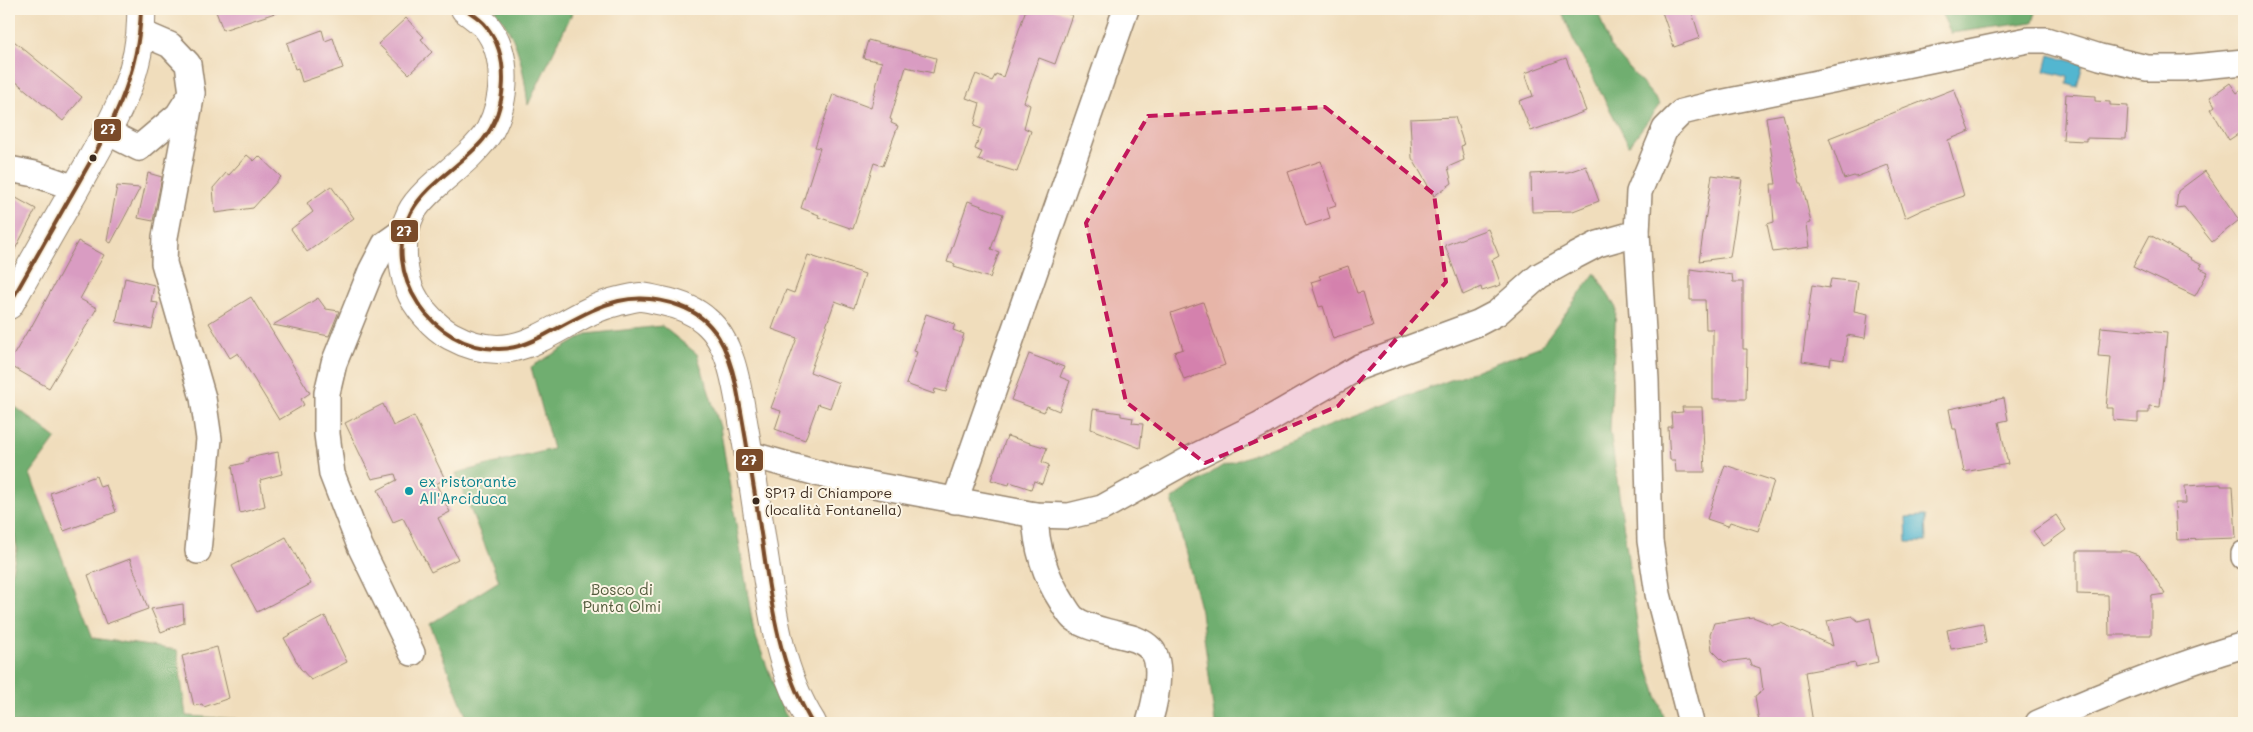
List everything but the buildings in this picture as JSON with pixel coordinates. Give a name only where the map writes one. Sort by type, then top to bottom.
[{"type":"street","points":[[465,9],[487,27],[498,50],[503,78],[500,102],[490,131],[470,154],[431,190],[411,212],[406,229],[402,260],[410,290],[424,313],[443,332],[466,344],[495,350],[525,346],[606,304],[640,297],[678,304],[706,321],[723,342],[737,386],[773,617],[784,664],[804,710],[812,723]]},
{"type":"street","points":[[955,501],[1126,9]]},
{"type":"street","points":[[141,21],[170,45],[188,64],[192,93],[165,237],[164,263],[203,398],[210,440],[198,551]]},
{"type":"street","points":[[9,305],[107,132],[130,83],[138,56],[141,21]]},
{"type":"street","points":[[1691,723],[1658,594],[1650,541],[1646,380],[1637,233],[1639,192],[1665,128],[1682,112],[1710,104],[2028,40],[2046,40],[2100,57],[2147,68],[2183,68],[2244,62]]},
{"type":"street","points":[[107,132],[139,148],[178,115],[192,93]]},
{"type":"street","points":[[9,152],[35,174]]},
{"type":"street","points":[[9,169],[35,174],[75,188]]},
{"type":"street","points":[[406,229],[385,244],[371,271],[334,363],[328,393],[327,434],[332,474],[360,546],[412,654]]},
{"type":"street","points":[[748,454],[831,477],[1036,515],[1069,516],[1102,508],[1192,458],[1259,425],[1358,367],[1484,320],[1497,313],[1546,272],[1598,244],[1637,233]]},
{"type":"street","points":[[1036,515],[1036,533],[1041,556],[1053,588],[1072,617],[1092,627],[1137,639],[1152,650],[1158,672],[1156,697],[1149,723]]},
{"type":"street","points":[[2038,723],[2192,660],[2244,645]]},
{"type":"highlighted area","points":[[1325,107],[1434,194],[1446,282],[1338,406],[1205,463],[1126,402],[1086,223],[1148,116]]},
{"type":"green space","points":[[493,9],[574,9],[528,105],[522,66],[514,41],[502,19]]},
{"type":"green space","points":[[1561,9],[1597,9],[1610,46],[1660,104],[1629,146],[1573,39]]},
{"type":"green space","points":[[1939,9],[2037,9],[2033,22],[1951,33]]},
{"type":"green space","points":[[1595,273],[1616,308],[1610,430],[1640,644],[1666,723],[1215,723],[1201,612],[1172,499],[1222,466],[1541,346]]},
{"type":"green space","name":"Bosco di Punta Olmi","points":[[662,326],[697,354],[720,427],[754,632],[784,712],[791,723],[469,723],[430,624],[499,581],[456,473],[553,449],[531,367],[587,334]]},
{"type":"green space","points":[[9,402],[56,438],[30,474],[93,638],[177,650],[186,716],[237,719],[240,723],[9,723],[9,583],[17,549],[9,504]]},
{"type":"water","points":[[2049,55],[2083,64],[2077,87],[2067,84],[2068,77],[2045,71]]},
{"type":"water","points":[[1925,516],[1926,542],[1907,542],[1906,517]]},
{"type":"transit line","name":"27","points":[[9,305],[118,109],[134,61],[139,36],[141,9]]},
{"type":"transit line","name":"27","points":[[465,9],[484,23],[494,39],[502,68],[501,99],[491,128],[483,140],[435,183],[411,212],[403,235],[402,259],[407,282],[418,304],[434,322],[453,337],[475,346],[499,349],[520,346],[540,338],[584,314],[613,302],[628,299],[661,301],[680,306],[703,319],[711,327],[724,348],[736,385],[778,634],[792,679],[812,723]]},
{"type":"place","name":"ex ristorante All'Arciduca","points":[[409,491]]},
{"type":"place","name":"SP17 di Chiampore (località Fontanella)","points":[[756,501]]}]
